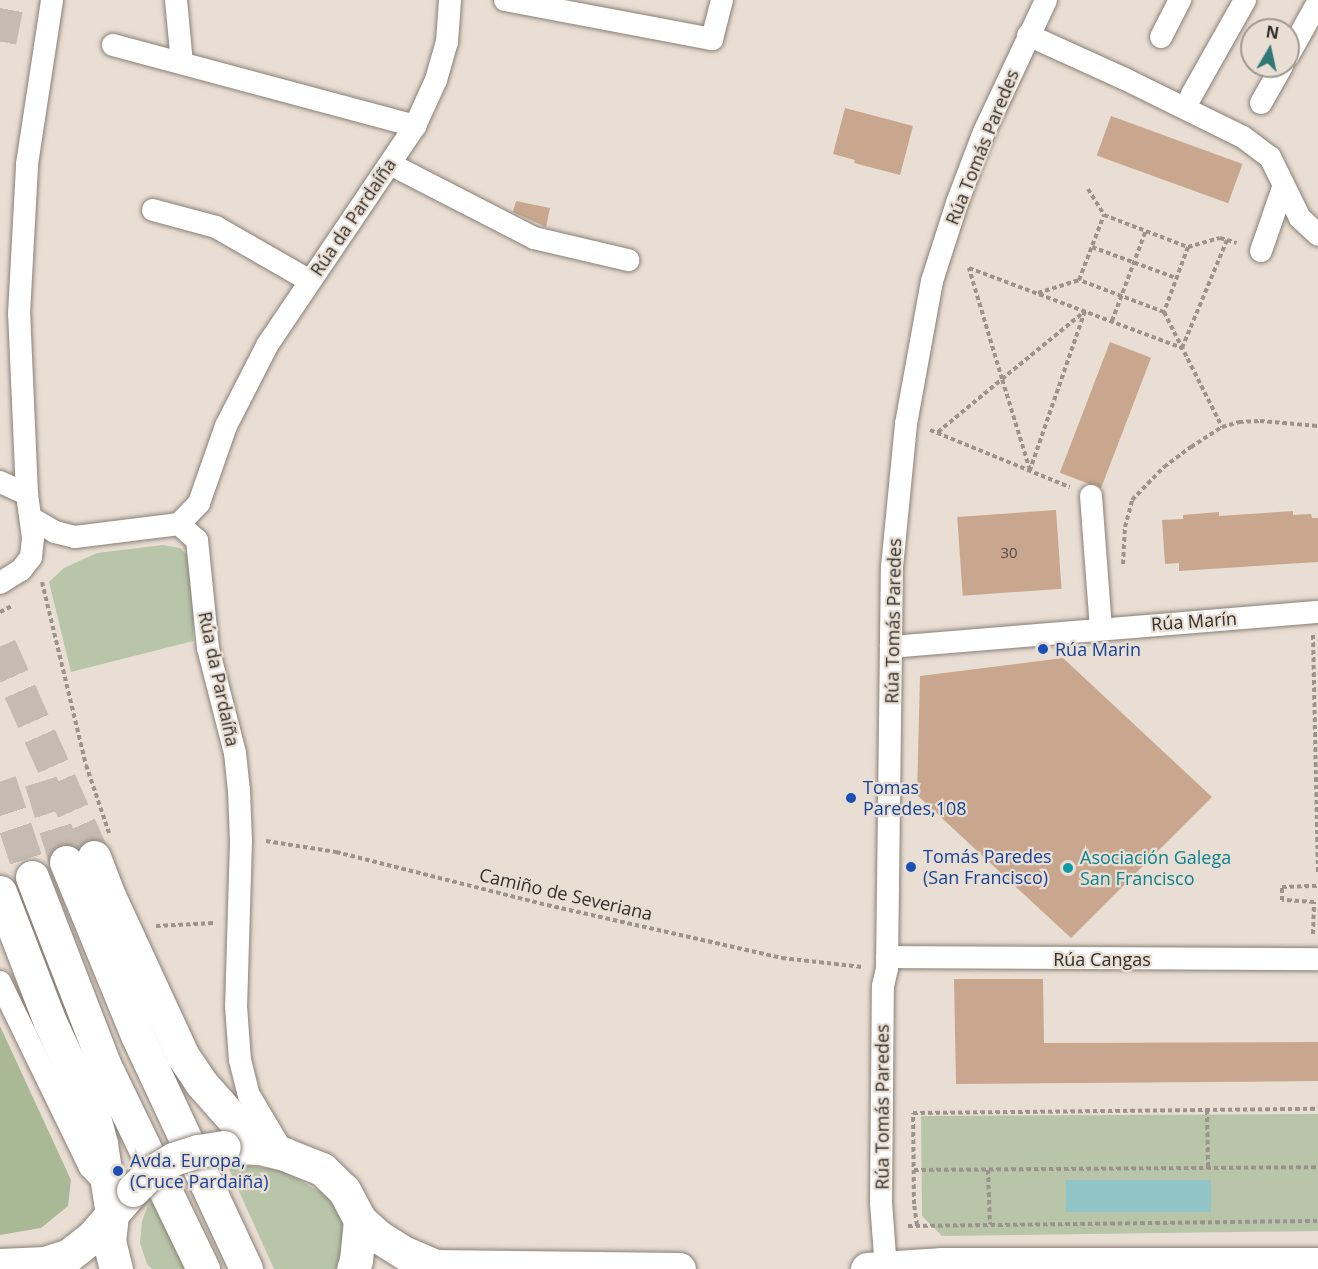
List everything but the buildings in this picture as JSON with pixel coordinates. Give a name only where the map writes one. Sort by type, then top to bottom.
[{"type":"main road","points":[[91,854],[183,1056],[201,1083],[271,1151]]},
{"type":"main road","points":[[91,854],[137,1035],[246,1269]]},
{"type":"main road","points":[[32,877],[104,1064],[203,1269]]},
{"type":"main road","points":[[0,892],[50,1022],[94,1117],[118,1196],[110,1241],[116,1269]]},
{"type":"main road","points":[[0,1265],[45,1263],[69,1255],[93,1236],[118,1196],[150,1173],[172,1159],[198,1151],[224,1147],[271,1151],[322,1169],[344,1190],[360,1221],[387,1242],[435,1266],[680,1269]]},
{"type":"main road","points":[[353,1269],[360,1221]]},
{"type":"main road","points":[[880,1268],[942,1264],[1318,1264]]},
{"type":"street","points":[[0,583],[21,570],[31,557],[33,538],[27,494],[19,314],[27,164],[52,0]]},
{"type":"street","points":[[176,0],[182,63]]},
{"type":"street","name":"Rúa da Pardaíña","points":[[271,1151],[249,1095],[240,1060],[237,1006],[241,841],[235,753],[208,648],[197,540],[191,532],[179,524],[199,503],[226,426],[268,344],[415,126],[436,80],[444,52],[450,0]]},
{"type":"street","points":[[505,0],[712,39],[722,0]]},
{"type":"street","name":"Rúa Tomás Paredes","points":[[880,1268],[882,986],[887,963],[893,556],[906,424],[921,335],[939,257],[984,132],[1046,0]]},
{"type":"street","points":[[1161,37],[1180,0]]},
{"type":"street","points":[[1191,96],[1245,0]]},
{"type":"street","points":[[1300,35],[1318,3],[1311,0]]},
{"type":"street","points":[[1028,35],[1125,79],[1243,138],[1270,157],[1283,188],[1300,218],[1318,234]]},
{"type":"street","points":[[113,45],[415,126]]},
{"type":"street","points":[[1261,104],[1275,78]]},
{"type":"street","points":[[390,164],[534,238],[628,260]]},
{"type":"street","points":[[1261,250],[1283,188]]},
{"type":"street","points":[[153,210],[216,227],[310,280]]},
{"type":"street","points":[[0,482],[27,494]]},
{"type":"street","points":[[1091,496],[1101,628]]},
{"type":"street","points":[[31,518],[55,532],[75,537],[179,524]]},
{"type":"street","name":"Rúa Marín","points":[[891,647],[1318,612]]},
{"type":"street","name":"Rúa Cangas","points":[[887,963],[1315,949]]},
{"type":"street","points":[[0,981],[90,1167],[118,1196]]},
{"type":"path","points":[[1088,189],[1104,215],[1188,247],[1220,238],[1261,250]]},
{"type":"path","points":[[1079,280],[1104,215]]},
{"type":"path","points":[[1112,321],[1146,230]]},
{"type":"path","points":[[1182,348],[1227,240]]},
{"type":"path","points":[[1092,246],[1176,278]]},
{"type":"path","points":[[1164,312],[1188,247]]},
{"type":"path","points":[[939,257],[1182,348]]},
{"type":"path","points":[[969,268],[1030,470]]},
{"type":"path","points":[[1037,293],[1079,280],[1164,312],[1222,427]]},
{"type":"path","points":[[938,432],[1085,311]]},
{"type":"path","points":[[1030,470],[1085,311]]},
{"type":"path","points":[[1123,572],[1125,527],[1132,500],[1164,467],[1222,427],[1239,422],[1260,421],[1318,426]]},
{"type":"path","points":[[906,424],[938,432],[1091,496]]},
{"type":"path","points":[[41,579],[86,765],[91,854]]},
{"type":"path","points":[[1313,634],[1318,873]]},
{"type":"path","name":"Camiño de Severiana","points":[[241,841],[274,841],[336,852],[547,904],[782,958],[849,966],[887,963]]},
{"type":"path","points":[[1315,949],[1314,902],[1282,900],[1282,888],[1318,886]]},
{"type":"path","points":[[153,926],[222,922]]},
{"type":"path","points":[[1318,1109],[913,1113],[917,1225],[1318,1221]]},
{"type":"path","points":[[1207,1110],[1208,1168]]},
{"type":"path","points":[[914,1170],[1318,1167]]},
{"type":"path","points":[[988,1170],[990,1224]]},
{"type":"green space","points":[[163,545],[180,548],[193,560],[193,641],[71,672],[49,582],[64,568],[97,553]]},
{"type":"green space","points":[[0,1026],[71,1180],[68,1206],[41,1228],[0,1235]]},
{"type":"green space","points":[[1318,1114],[1318,1231],[942,1236],[922,1216],[921,1116]]},
{"type":"green space","points":[[250,1166],[283,1171],[329,1197],[341,1216],[347,1234],[344,1253],[337,1269],[274,1269],[229,1169]]},
{"type":"green space","points":[[157,1198],[189,1269],[152,1269],[147,1264],[140,1243],[142,1221],[148,1205]]},
{"type":"water","points":[[1066,1180],[1211,1180],[1211,1212],[1066,1212]]},
{"type":"tunnel","points":[[0,41],[8,0]]},
{"type":"tunnel","points":[[0,646],[94,857]]},
{"type":"tunnel","points":[[0,781],[32,877]]},
{"type":"tunnel","points":[[41,781],[66,862]]},
{"type":"place","name":"Rúa Marin","points":[[1043,649]]},
{"type":"place","name":"Tomas Paredes,108","points":[[851,798]]},
{"type":"place","name":"Tomás Paredes (San Francisco)","points":[[911,867]]},
{"type":"place","name":"Asociación Galega San Francisco","points":[[1068,868]]},
{"type":"place","name":"Avda. Europa, (Cruce Pardaiña)","points":[[118,1171]]}]
